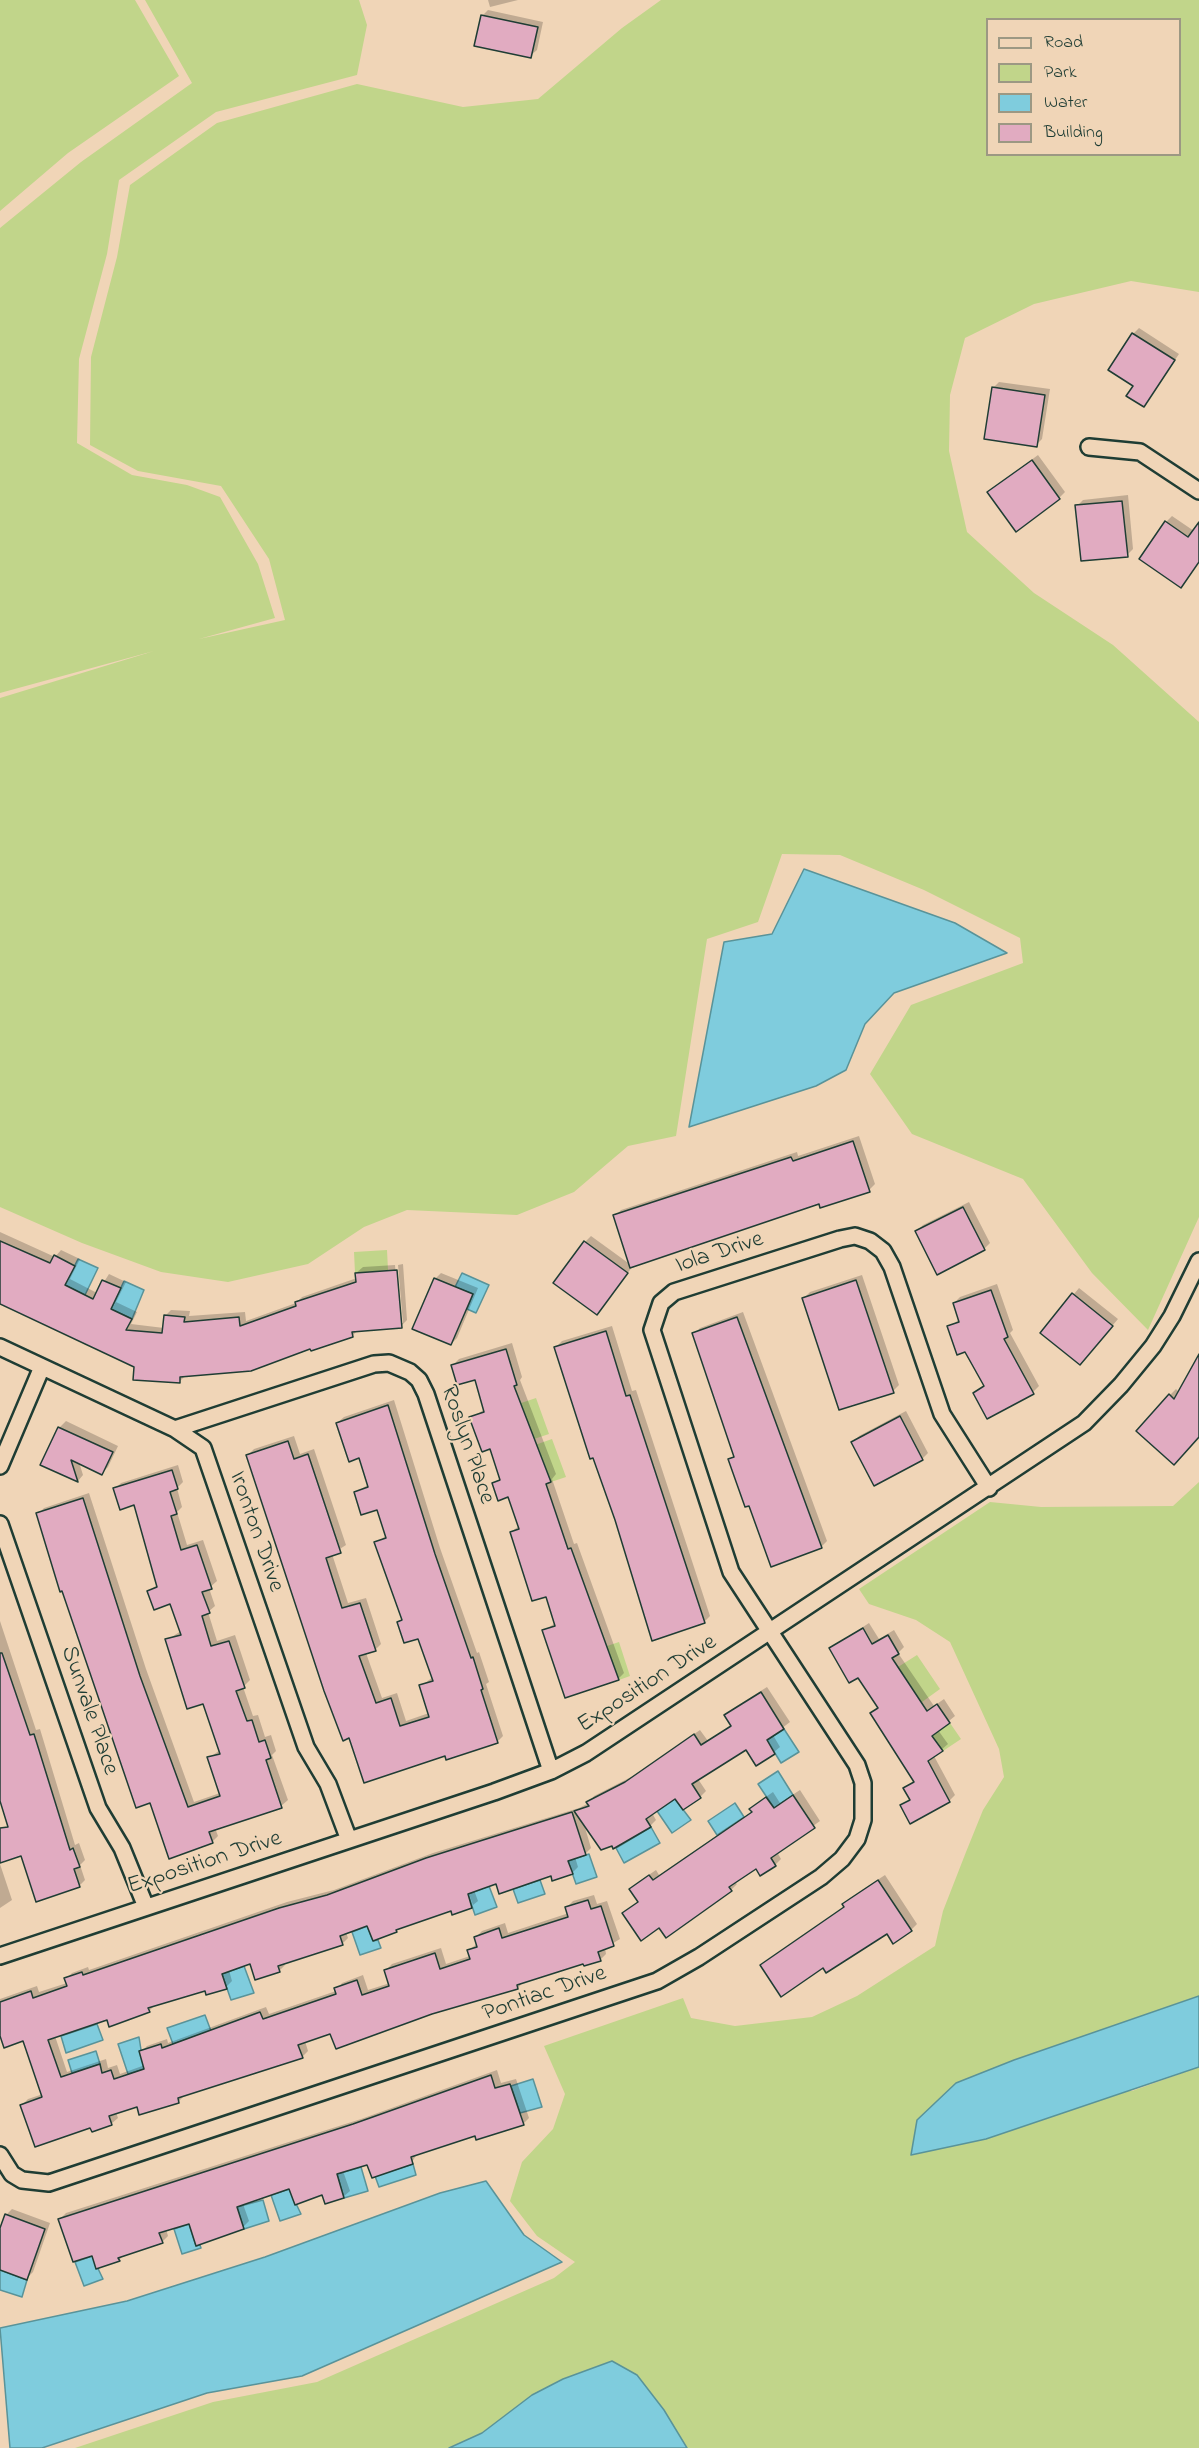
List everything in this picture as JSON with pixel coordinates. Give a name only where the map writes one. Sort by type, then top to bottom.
[{"type":"street","points":[[1089,447],[1140,452],[1199,491]]},
{"type":"street","name":"Iola Drive","points":[[770,1632],[731,1572],[655,1346],[652,1330],[655,1315],[661,1303],[674,1293],[840,1239],[855,1236],[870,1241],[883,1251],[892,1267],[942,1414],[989,1488]]},
{"type":"street","name":"Exposition Drive","points":[[0,1956],[551,1771],[612,1737],[1084,1423],[1121,1385],[1153,1346],[1172,1316],[1199,1261]]},
{"type":"street","name":"Ironton Drive","points":[[0,1347],[175,1429],[203,1448],[306,1747],[328,1784],[349,1840]]},
{"type":"street","name":"Roslyn Place","points":[[175,1429],[374,1364],[389,1364],[410,1372],[419,1380],[426,1394],[551,1771]]},
{"type":"street","points":[[0,1466],[42,1367]]},
{"type":"street","name":"Sunvale Place","points":[[0,1524],[98,1808],[122,1848],[146,1907]]},
{"type":"street","name":"Pontiac Drive","points":[[0,2155],[12,2174],[22,2180],[49,2183],[657,1981],[694,1960],[821,1877],[842,1859],[857,1839],[863,1820],[863,1783],[857,1765],[770,1632]]},
{"type":"green space","points":[[0,0],[135,0],[179,76],[68,153],[0,211]]},
{"type":"green space","points":[[145,0],[359,0],[367,25],[357,75],[216,112],[119,180],[107,254],[79,359],[77,443],[132,475],[187,485],[220,497],[258,564],[275,618],[199,639],[285,620],[269,559],[221,486],[138,471],[90,445],[91,357],[117,257],[130,185],[217,123],[357,84],[463,107],[538,99],[622,28],[661,0],[1199,0],[1199,292],[1131,281],[1034,304],[965,338],[950,395],[949,451],[967,532],[1034,593],[1113,645],[1199,722],[1199,1217],[1148,1330],[1092,1273],[1023,1179],[912,1134],[870,1074],[911,1005],[1023,963],[1020,938],[924,890],[840,855],[782,854],[758,922],[707,939],[676,1136],[628,1146],[574,1192],[517,1215],[407,1210],[364,1227],[308,1264],[228,1282],[161,1272],[82,1243],[0,1207],[0,698],[154,651],[0,693],[0,228],[81,162],[192,83]]},
{"type":"green space","points":[[387,1250],[388,1270],[355,1273],[354,1252]]},
{"type":"green space","points":[[536,1398],[549,1434],[534,1439],[521,1403]]},
{"type":"green space","points":[[552,1439],[566,1477],[551,1482],[539,1449],[534,1450],[532,1446]]},
{"type":"green space","points":[[1199,1482],[1199,1996],[1014,2060],[956,2083],[1132,2091],[1199,2067],[1199,2448],[687,2448],[664,2410],[637,2375],[563,2379],[532,2395],[482,2433],[449,2448],[75,2448],[213,2402],[317,2382],[554,2278],[575,2262],[537,2236],[510,2201],[522,2162],[553,2129],[565,2094],[544,2046],[683,1998],[691,2018],[735,2026],[812,2017],[857,1996],[935,1946],[943,1911],[983,1810],[1004,1777],[999,1749],[950,1642],[916,1620],[869,1604],[859,1589],[990,1502],[1041,1507],[1173,1506]]},
{"type":"green space","points":[[619,1642],[630,1676],[619,1680],[607,1646]]},
{"type":"green space","points":[[917,1655],[940,1689],[922,1702],[898,1667]]},
{"type":"green space","points":[[950,1723],[961,1739],[943,1751],[932,1736]]},
{"type":"water","points":[[804,869],[955,923],[1007,953],[894,993],[865,1024],[846,1070],[816,1086],[689,1127],[724,942],[772,934]]},
{"type":"water","points":[[78,1259],[98,1268],[85,1295],[65,1285]]},
{"type":"water","points":[[462,1273],[489,1285],[476,1313],[467,1309],[473,1294],[455,1287]]},
{"type":"water","points":[[124,1281],[144,1290],[132,1319],[111,1309]]},
{"type":"water","points":[[784,1729],[799,1752],[781,1763],[767,1740]]},
{"type":"water","points":[[778,1771],[793,1795],[774,1808],[758,1784]]},
{"type":"water","points":[[675,1799],[691,1820],[672,1833],[657,1811]]},
{"type":"water","points":[[735,1803],[744,1817],[717,1835],[708,1821]]},
{"type":"water","points":[[651,1827],[660,1843],[624,1863],[616,1848]]},
{"type":"water","points":[[589,1854],[597,1877],[576,1884],[568,1861]]},
{"type":"water","points":[[540,1880],[545,1894],[518,1903],[513,1889]]},
{"type":"water","points":[[489,1886],[497,1907],[475,1915],[468,1894]]},
{"type":"water","points":[[367,1926],[373,1941],[378,1940],[381,1948],[360,1955],[352,1932]]},
{"type":"water","points":[[244,1966],[254,1993],[231,2000],[222,1974]]},
{"type":"water","points":[[1199,1996],[1199,2067],[986,2139],[911,2155],[917,2120],[956,2083],[1014,2060]]},
{"type":"water","points":[[205,2015],[211,2031],[173,2044],[167,2028]]},
{"type":"water","points":[[97,2024],[103,2040],[66,2053],[61,2036]]},
{"type":"water","points":[[139,2037],[144,2069],[128,2074],[118,2044]]},
{"type":"water","points":[[96,2051],[100,2064],[72,2073],[68,2060]]},
{"type":"water","points":[[533,2079],[542,2107],[520,2113],[511,2086]]},
{"type":"water","points":[[413,2164],[416,2175],[379,2187],[375,2176]]},
{"type":"water","points":[[361,2167],[368,2191],[344,2198],[337,2174]]},
{"type":"water","points":[[486,2181],[524,2235],[562,2262],[302,2376],[207,2393],[42,2448],[10,2448],[0,2328],[127,2301],[265,2257],[440,2193]]},
{"type":"water","points":[[289,2189],[301,2214],[280,2221],[271,2195]]},
{"type":"water","points":[[263,2200],[269,2221],[244,2229],[237,2207]]},
{"type":"water","points":[[189,2224],[196,2246],[200,2245],[201,2248],[182,2254],[174,2229]]},
{"type":"water","points":[[92,2256],[103,2279],[84,2286],[75,2262]]},
{"type":"water","points":[[0,2270],[27,2280],[22,2297],[0,2290]]},
{"type":"water","points":[[612,2361],[637,2375],[664,2410],[687,2448],[449,2448],[482,2433],[532,2395],[563,2379]]},
{"type":"building","points":[[481,15],[538,27],[531,58],[474,46]]},
{"type":"building","points":[[1132,333],[1175,360],[1144,407],[1126,396],[1133,386],[1108,370]]},
{"type":"building","points":[[992,387],[1045,395],[1037,447],[984,439]]},
{"type":"building","points":[[1032,460],[1060,499],[1016,532],[987,492]]},
{"type":"building","points":[[1122,501],[1128,557],[1081,561],[1075,505]]},
{"type":"building","points":[[1165,521],[1188,537],[1199,522],[1199,562],[1181,588],[1139,559]]},
{"type":"building","points":[[853,1141],[870,1192],[820,1208],[819,1204],[630,1268],[613,1215],[791,1157],[793,1161]]},
{"type":"building","points":[[963,1207],[985,1250],[937,1275],[915,1231]]},
{"type":"building","points":[[0,1241],[50,1263],[54,1255],[75,1266],[65,1285],[93,1299],[102,1280],[121,1288],[111,1309],[132,1319],[126,1330],[162,1333],[164,1315],[185,1317],[184,1322],[239,1317],[240,1326],[296,1306],[295,1302],[356,1282],[355,1273],[397,1270],[402,1328],[352,1332],[353,1337],[311,1351],[310,1349],[251,1371],[180,1377],[180,1383],[133,1380],[134,1367],[0,1304]]},
{"type":"building","points":[[584,1241],[628,1273],[597,1315],[553,1283]]},
{"type":"building","points":[[434,1278],[473,1294],[451,1345],[412,1329]]},
{"type":"building","points":[[856,1280],[894,1393],[839,1410],[802,1298]]},
{"type":"building","points":[[991,1290],[1008,1337],[1004,1339],[1034,1394],[987,1419],[973,1393],[984,1386],[965,1352],[957,1355],[947,1326],[959,1322],[953,1303]]},
{"type":"building","points":[[1072,1293],[1113,1326],[1080,1365],[1040,1333]]},
{"type":"building","points":[[737,1317],[822,1548],[771,1567],[749,1506],[745,1507],[728,1459],[734,1457],[692,1333]]},
{"type":"building","points":[[606,1331],[626,1396],[630,1395],[705,1623],[652,1641],[615,1520],[593,1458],[590,1459],[554,1347]]},
{"type":"building","points":[[506,1349],[517,1385],[514,1386],[551,1482],[546,1484],[568,1549],[571,1548],[619,1680],[565,1698],[542,1630],[555,1626],[546,1597],[532,1601],[510,1532],[519,1529],[508,1497],[498,1501],[492,1483],[500,1480],[490,1449],[482,1452],[469,1417],[484,1412],[475,1380],[457,1385],[451,1365]]},
{"type":"building","points":[[1199,1354],[1199,1437],[1174,1465],[1136,1431],[1169,1394],[1174,1399]]},
{"type":"building","points":[[388,1405],[435,1554],[471,1658],[473,1657],[498,1743],[446,1760],[445,1756],[364,1783],[349,1738],[343,1741],[324,1691],[246,1455],[288,1441],[294,1459],[308,1454],[341,1553],[326,1558],[342,1608],[360,1603],[376,1651],[359,1656],[376,1703],[391,1698],[400,1726],[429,1717],[419,1685],[433,1681],[418,1639],[404,1643],[397,1622],[402,1620],[374,1542],[386,1538],[377,1510],[361,1515],[354,1492],[368,1487],[359,1458],[349,1462],[336,1423]]},
{"type":"building","points":[[900,1416],[923,1460],[874,1486],[851,1442]]},
{"type":"building","points":[[58,1427],[113,1452],[102,1475],[71,1460],[78,1482],[40,1465]]},
{"type":"building","points":[[172,1470],[178,1489],[170,1492],[177,1514],[171,1516],[181,1550],[197,1545],[212,1589],[202,1592],[210,1613],[202,1616],[211,1646],[229,1641],[245,1688],[236,1691],[247,1721],[252,1720],[259,1742],[265,1740],[271,1758],[266,1760],[282,1808],[209,1832],[213,1843],[169,1859],[150,1803],[136,1808],[62,1591],[60,1592],[36,1513],[83,1498],[140,1676],[188,1807],[220,1796],[207,1757],[220,1754],[203,1704],[187,1709],[165,1639],[181,1635],[170,1604],[154,1610],[147,1591],[157,1587],[134,1505],[120,1510],[113,1488]]},
{"type":"building","points":[[863,1628],[872,1644],[888,1635],[899,1654],[892,1658],[927,1711],[937,1704],[950,1723],[932,1736],[943,1751],[928,1761],[950,1802],[910,1824],[900,1805],[910,1800],[903,1788],[914,1782],[870,1713],[878,1708],[858,1678],[849,1683],[829,1648]]},
{"type":"building","points":[[0,1653],[2,1653],[30,1735],[34,1734],[70,1850],[73,1848],[80,1867],[74,1869],[80,1887],[36,1902],[21,1856],[0,1863],[0,1828],[8,1827],[0,1801]]},
{"type":"building","points":[[761,1692],[784,1729],[767,1740],[775,1754],[756,1766],[746,1750],[692,1784],[701,1798],[683,1810],[675,1799],[646,1819],[651,1827],[613,1849],[612,1846],[601,1850],[574,1811],[589,1806],[586,1802],[625,1782],[694,1734],[701,1745],[731,1726],[724,1715]]},
{"type":"building","points":[[793,1795],[815,1828],[771,1858],[776,1866],[760,1876],[756,1869],[729,1887],[732,1891],[666,1938],[659,1928],[641,1941],[622,1913],[638,1902],[629,1889],[649,1875],[653,1880],[752,1812],[749,1809],[766,1797],[774,1808]]},
{"type":"building","points":[[572,1812],[586,1855],[568,1861],[573,1874],[552,1881],[551,1876],[499,1894],[496,1884],[468,1894],[472,1908],[452,1915],[451,1911],[396,1930],[397,1932],[373,1941],[367,1926],[340,1936],[343,1945],[278,1966],[280,1972],[255,1980],[250,1964],[222,1974],[227,1989],[206,1995],[205,1991],[148,2008],[150,2012],[109,2027],[107,2020],[48,2040],[61,2077],[100,2064],[102,2073],[111,2070],[114,2079],[144,2069],[139,2051],[161,2044],[162,2048],[260,2012],[263,2019],[336,1994],[334,1988],[357,1980],[362,1995],[389,1986],[384,1970],[435,1953],[440,1969],[470,1959],[467,1950],[477,1947],[474,1937],[499,1928],[502,1938],[568,1917],[565,1907],[588,1900],[591,1909],[601,1906],[614,1946],[598,1952],[601,1961],[584,1966],[583,1964],[517,1985],[518,1989],[432,2014],[336,2049],[330,2034],[298,2045],[303,2058],[178,2098],[179,2103],[139,2115],[137,2107],[109,2116],[112,2125],[92,2132],[90,2128],[35,2147],[20,2105],[42,2097],[23,2041],[4,2048],[0,2036],[0,2002],[31,1991],[33,1998],[67,1986],[64,1978],[82,1972],[83,1975],[279,1908],[327,1895],[426,1858]]},
{"type":"building","points":[[878,1880],[912,1931],[893,1944],[887,1934],[826,1973],[823,1968],[781,1997],[760,1965],[844,1907],[842,1904]]},
{"type":"building","points":[[491,2075],[495,2088],[510,2084],[524,2125],[476,2140],[475,2136],[411,2157],[413,2164],[372,2178],[367,2165],[337,2174],[344,2198],[325,2204],[322,2195],[295,2205],[289,2189],[237,2207],[244,2229],[196,2246],[189,2224],[159,2233],[163,2243],[118,2258],[120,2261],[96,2269],[92,2256],[73,2262],[58,2219],[353,2124]]},
{"type":"building","points":[[5,2214],[45,2229],[27,2280],[0,2270],[0,2228]]}]
